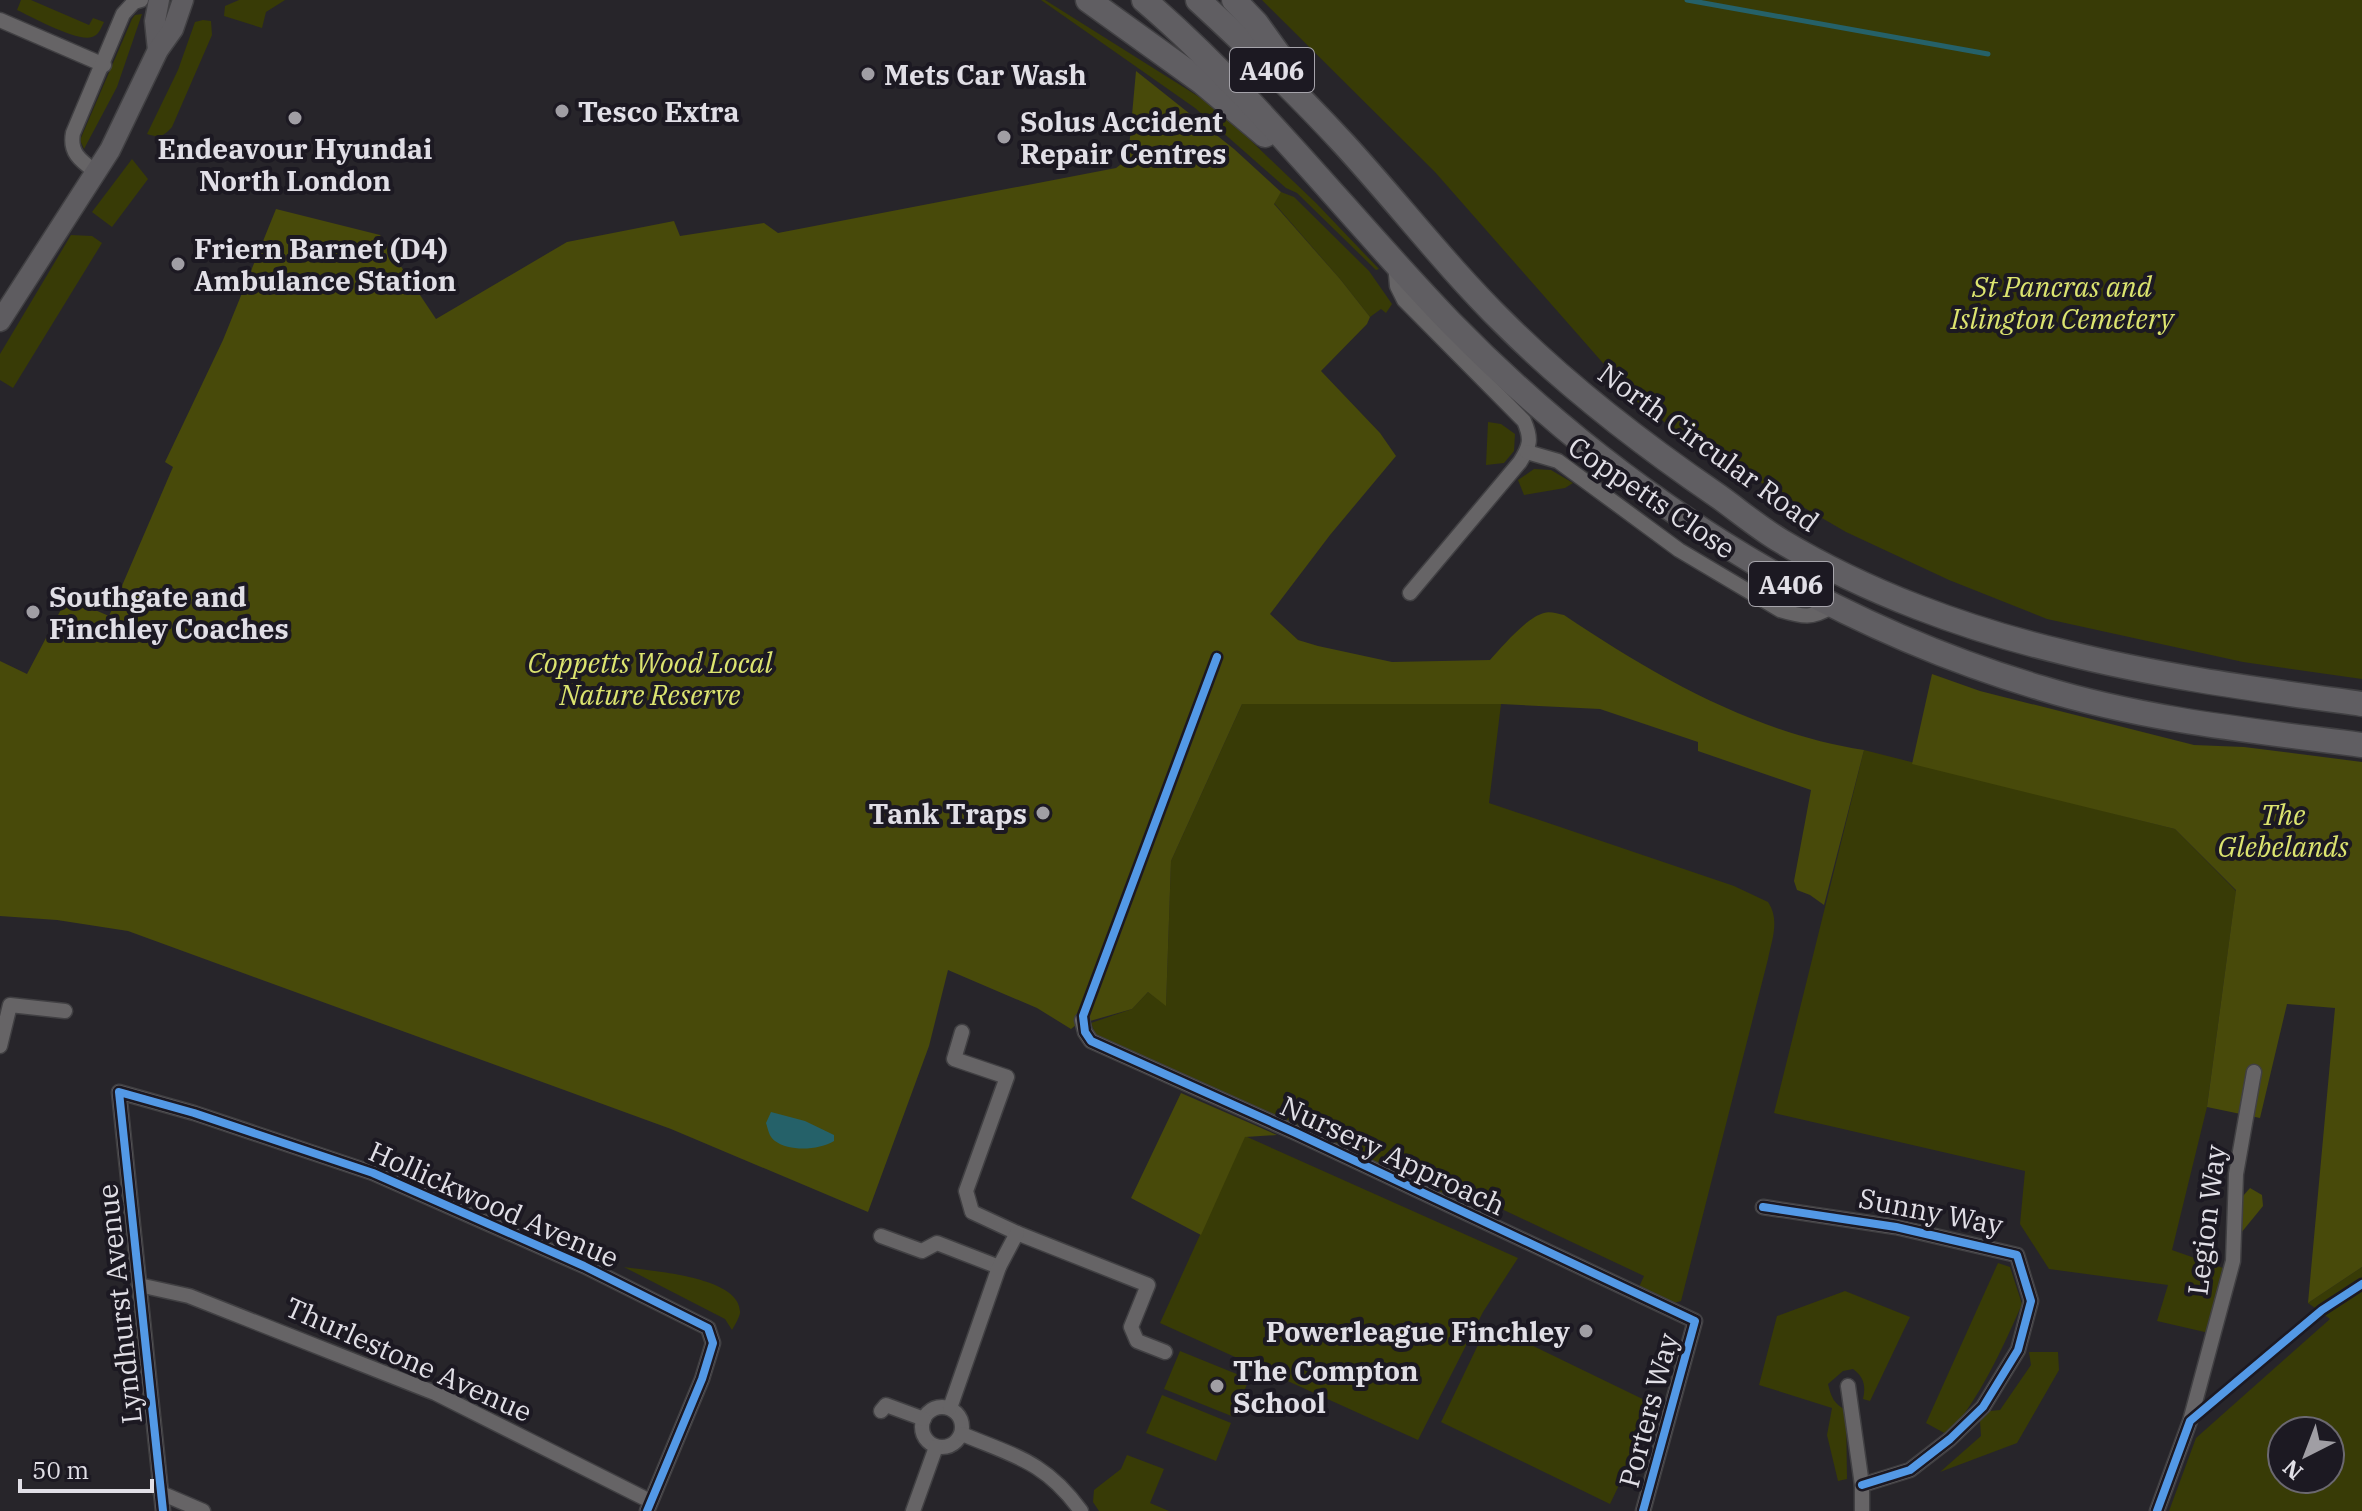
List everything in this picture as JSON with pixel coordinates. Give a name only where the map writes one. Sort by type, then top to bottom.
[{"type":"highway","name":"A406","points":[[1088,0],[1202,82],[1340,199]]},
{"type":"highway","name":"A406","points":[[1144,0],[1235,85],[1395,263],[1517,388],[1589,449],[1715,539],[1833,606],[1949,658],[2056,692],[2181,720],[2362,745]]},
{"type":"highway","name":"A406","points":[[1198,0],[1343,143]]},
{"type":"highway","points":[[1234,0],[1256,23],[1343,143]]},
{"type":"highway","name":"North Circular Road","points":[[1343,143],[1505,324],[1576,390],[1660,456],[1780,541],[1850,577],[1914,604],[2048,649],[2208,682],[2362,704]]},
{"type":"main road","points":[[152,0],[158,50]]},
{"type":"main road","points":[[0,321],[121,131],[158,50],[173,29],[183,0]]},
{"type":"street","points":[[97,173],[76,157],[72,142],[123,14],[134,2],[152,0]]},
{"type":"street","points":[[0,20],[104,65]]},
{"type":"street","name":"Coppetts Close","points":[[1395,263],[1397,286],[1404,300],[1524,421],[1530,435],[1527,452],[1410,593]]},
{"type":"street","name":"Coppetts Close","points":[[1527,452],[1558,461],[1679,550],[1780,610],[1817,616],[1833,606]]},
{"type":"street","points":[[0,1046],[10,1005],[65,1011]]},
{"type":"street","name":"Nursery Approach","points":[[1082,1020],[1091,1041],[1296,1133],[1695,1321]]},
{"type":"street","points":[[962,1032],[954,1059],[1007,1077],[966,1191],[972,1212],[1148,1285],[1131,1327],[1137,1341],[1165,1352]]},
{"type":"street","name":"Legion Way","points":[[2157,1511],[2190,1421],[2233,1261],[2236,1174],[2254,1072]]},
{"type":"street","name":"Lyndhurst Avenue","points":[[119,1092],[163,1511]]},
{"type":"street","name":"Hollickwood Avenue","points":[[119,1092],[194,1113],[373,1173],[584,1266],[708,1328],[713,1343],[702,1379],[648,1506]]},
{"type":"street","name":"Sunny Way","points":[[1763,1207],[1896,1227],[2017,1255],[2031,1301],[2018,1350],[1983,1407],[1950,1439],[1910,1470],[1862,1485]]},
{"type":"street","points":[[950,1408],[999,1267],[1017,1233]]},
{"type":"street","points":[[881,1236],[922,1251],[937,1243],[999,1267]]},
{"type":"street","name":"Thurlestone Avenue","points":[[139,1285],[189,1296],[435,1393],[648,1506]]},
{"type":"street","name":"Porters Way","points":[[1643,1511],[1695,1321]]},
{"type":"street","points":[[1848,1386],[1862,1485],[1862,1511]]},
{"type":"street","points":[[881,1411],[886,1405],[924,1419]]},
{"type":"street","points":[[935,1408],[950,1408],[960,1416],[962,1434],[952,1445],[936,1447],[925,1438],[922,1428],[924,1419],[935,1408]]},
{"type":"street","points":[[962,1434],[1040,1467],[1066,1490],[1081,1511]]},
{"type":"street","points":[[913,1511],[936,1447]]},
{"type":"street","points":[[161,1493],[203,1511]]},
{"type":"green space","points":[[21,0],[31,0],[89,25],[93,18],[104,22],[94,36],[76,36],[17,10]]},
{"type":"green space","points":[[239,0],[285,0],[266,12],[262,28],[224,16],[225,6]]},
{"type":"green space","points":[[1041,0],[1204,100],[1316,203],[1379,269],[1376,270],[1297,193],[1286,188],[1195,108]]},
{"type":"green space","name":"St Pancras and Islington Cemetery","points":[[1262,0],[2362,0],[2362,679],[2243,662],[2047,619],[1949,580],[1846,532],[1698,446],[1639,404],[1435,172]]},
{"type":"green space","points":[[142,14],[117,87],[84,149],[80,140],[132,19]]},
{"type":"green space","points":[[211,21],[212,35],[172,127],[161,136],[147,134],[178,70],[195,22]]},
{"type":"green space","name":"Coppetts Wood Local Nature Reserve","points":[[1136,71],[1234,149],[1281,192],[1274,204],[1370,317],[1367,324],[1321,371],[1380,433],[1396,456],[1270,614],[1298,640],[1392,662],[1490,660],[1530,620],[1549,612],[1564,615],[1634,659],[1707,699],[1784,730],[1864,750],[1824,905],[1797,890],[1794,881],[1811,790],[1698,751],[1698,742],[1600,709],[1501,704],[1242,704],[1171,861],[1166,1006],[1148,992],[1132,1009],[1071,1029],[1037,1008],[948,970],[929,1046],[868,1212],[671,1129],[128,931],[57,920],[0,916],[0,661],[27,674],[67,598],[109,616],[173,467],[165,462],[223,340],[276,209],[380,235],[436,319],[567,242],[674,221],[680,236],[764,223],[778,233],[1116,168],[1128,159]]},
{"type":"green space","points":[[132,159],[148,179],[112,227],[92,212]]},
{"type":"green space","points":[[1281,192],[1294,197],[1369,271],[1392,304],[1386,313],[1381,309],[1370,317],[1274,203]]},
{"type":"green space","points":[[71,235],[92,236],[102,243],[13,388],[0,380],[0,354]]},
{"type":"green space","points":[[1488,422],[1501,424],[1515,434],[1514,451],[1504,463],[1486,465]]},
{"type":"green space","points":[[1534,469],[1551,470],[1573,483],[1565,488],[1524,495],[1518,480]]},
{"type":"green space","name":"The Glebelands","points":[[1932,674],[1980,691],[2194,745],[2244,747],[2362,762],[2362,1267],[2308,1303],[2335,1008],[2287,1004],[2260,1118],[2207,1107],[2236,890],[2175,829],[1912,764]]},
{"type":"green space","points":[[1242,704],[1501,704],[1489,803],[1734,886],[1768,902],[1774,916],[1771,944],[1681,1301],[1674,1303],[1639,1287],[1644,1276],[1455,1187],[1450,1188],[1440,1200],[1096,1036],[1091,1023],[1132,1009],[1148,992],[1166,1005],[1171,861]]},
{"type":"green space","points":[[1864,750],[2175,829],[2236,891],[2207,1107],[2172,1250],[2223,1268],[2209,1333],[2157,1321],[2168,1285],[2049,1269],[2020,1224],[2025,1171],[1774,1113]]},
{"type":"green space","points":[[1181,1093],[1277,1135],[1245,1137],[1201,1235],[1131,1198]]},
{"type":"green space","points":[[1245,1136],[1518,1258],[1483,1312],[1418,1440],[1160,1323]]},
{"type":"green space","points":[[2250,1188],[2262,1195],[2263,1206],[2241,1233],[2243,1196]]},
{"type":"green space","points":[[1998,1263],[2010,1267],[2022,1304],[1990,1372],[1948,1435],[1926,1423]]},
{"type":"green space","points":[[624,1267],[711,1283],[737,1301],[738,1319],[732,1330],[725,1319]]},
{"type":"green space","points":[[2362,1267],[2362,1511],[2169,1511],[2196,1438],[2330,1319],[2308,1303]]},
{"type":"green space","points":[[1845,1291],[1910,1317],[1870,1401],[1863,1399],[1863,1382],[1853,1369],[1843,1371],[1828,1384],[1834,1400],[1846,1410],[1847,1479],[1838,1481],[1827,1435],[1832,1408],[1759,1385],[1777,1316]]},
{"type":"green space","points":[[1488,1324],[1657,1406],[1610,1504],[1441,1422]]},
{"type":"green space","points":[[1180,1351],[1249,1379],[1234,1417],[1164,1389]]},
{"type":"green space","points":[[2029,1352],[2058,1352],[2059,1370],[2017,1443],[1940,1472],[1981,1436],[1980,1421],[1990,1411],[2000,1410],[2031,1365]]},
{"type":"green space","points":[[1162,1395],[1231,1423],[1216,1461],[1146,1433]]},
{"type":"green space","points":[[1127,1455],[1164,1469],[1150,1503],[1169,1511],[1099,1511],[1093,1502],[1094,1490],[1121,1469]]},
{"type":"water","points":[[771,1112],[805,1121],[834,1135],[834,1141],[804,1148],[781,1145],[768,1130],[766,1123]]},
{"type":"waterway","points":[[1687,0],[1988,54]]},
{"type":"cycle path","points":[[1217,657],[1083,1016],[1085,1032],[1091,1041],[1296,1133],[1695,1321],[1643,1511]]},
{"type":"cycle path","points":[[163,1511],[119,1092],[194,1113],[373,1173],[584,1266],[708,1328],[713,1343],[702,1379],[647,1511]]},
{"type":"cycle path","points":[[1763,1207],[1896,1227],[2017,1255],[2031,1301],[2018,1350],[1983,1407],[1950,1439],[1910,1470],[1862,1485]]},
{"type":"cycle path","points":[[2157,1511],[2190,1421],[2322,1310],[2362,1284]]},
{"type":"place","name":"Mets Car Wash","points":[[868,74]]},
{"type":"place","name":"Tesco Extra","points":[[562,111]]},
{"type":"place","name":"Endeavour Hyundai North London","points":[[295,118]]},
{"type":"place","name":"Solus Accident Repair Centres","points":[[1004,137]]},
{"type":"place","name":"Friern Barnet (D4) Ambulance Station","points":[[178,264]]},
{"type":"place","name":"Southgate and Finchley Coaches","points":[[33,612]]},
{"type":"place","name":"Tank Traps","points":[[1043,813]]},
{"type":"place","name":"Powerleague Finchley","points":[[1586,1331]]},
{"type":"place","name":"The Compton School","points":[[1217,1386]]}]
